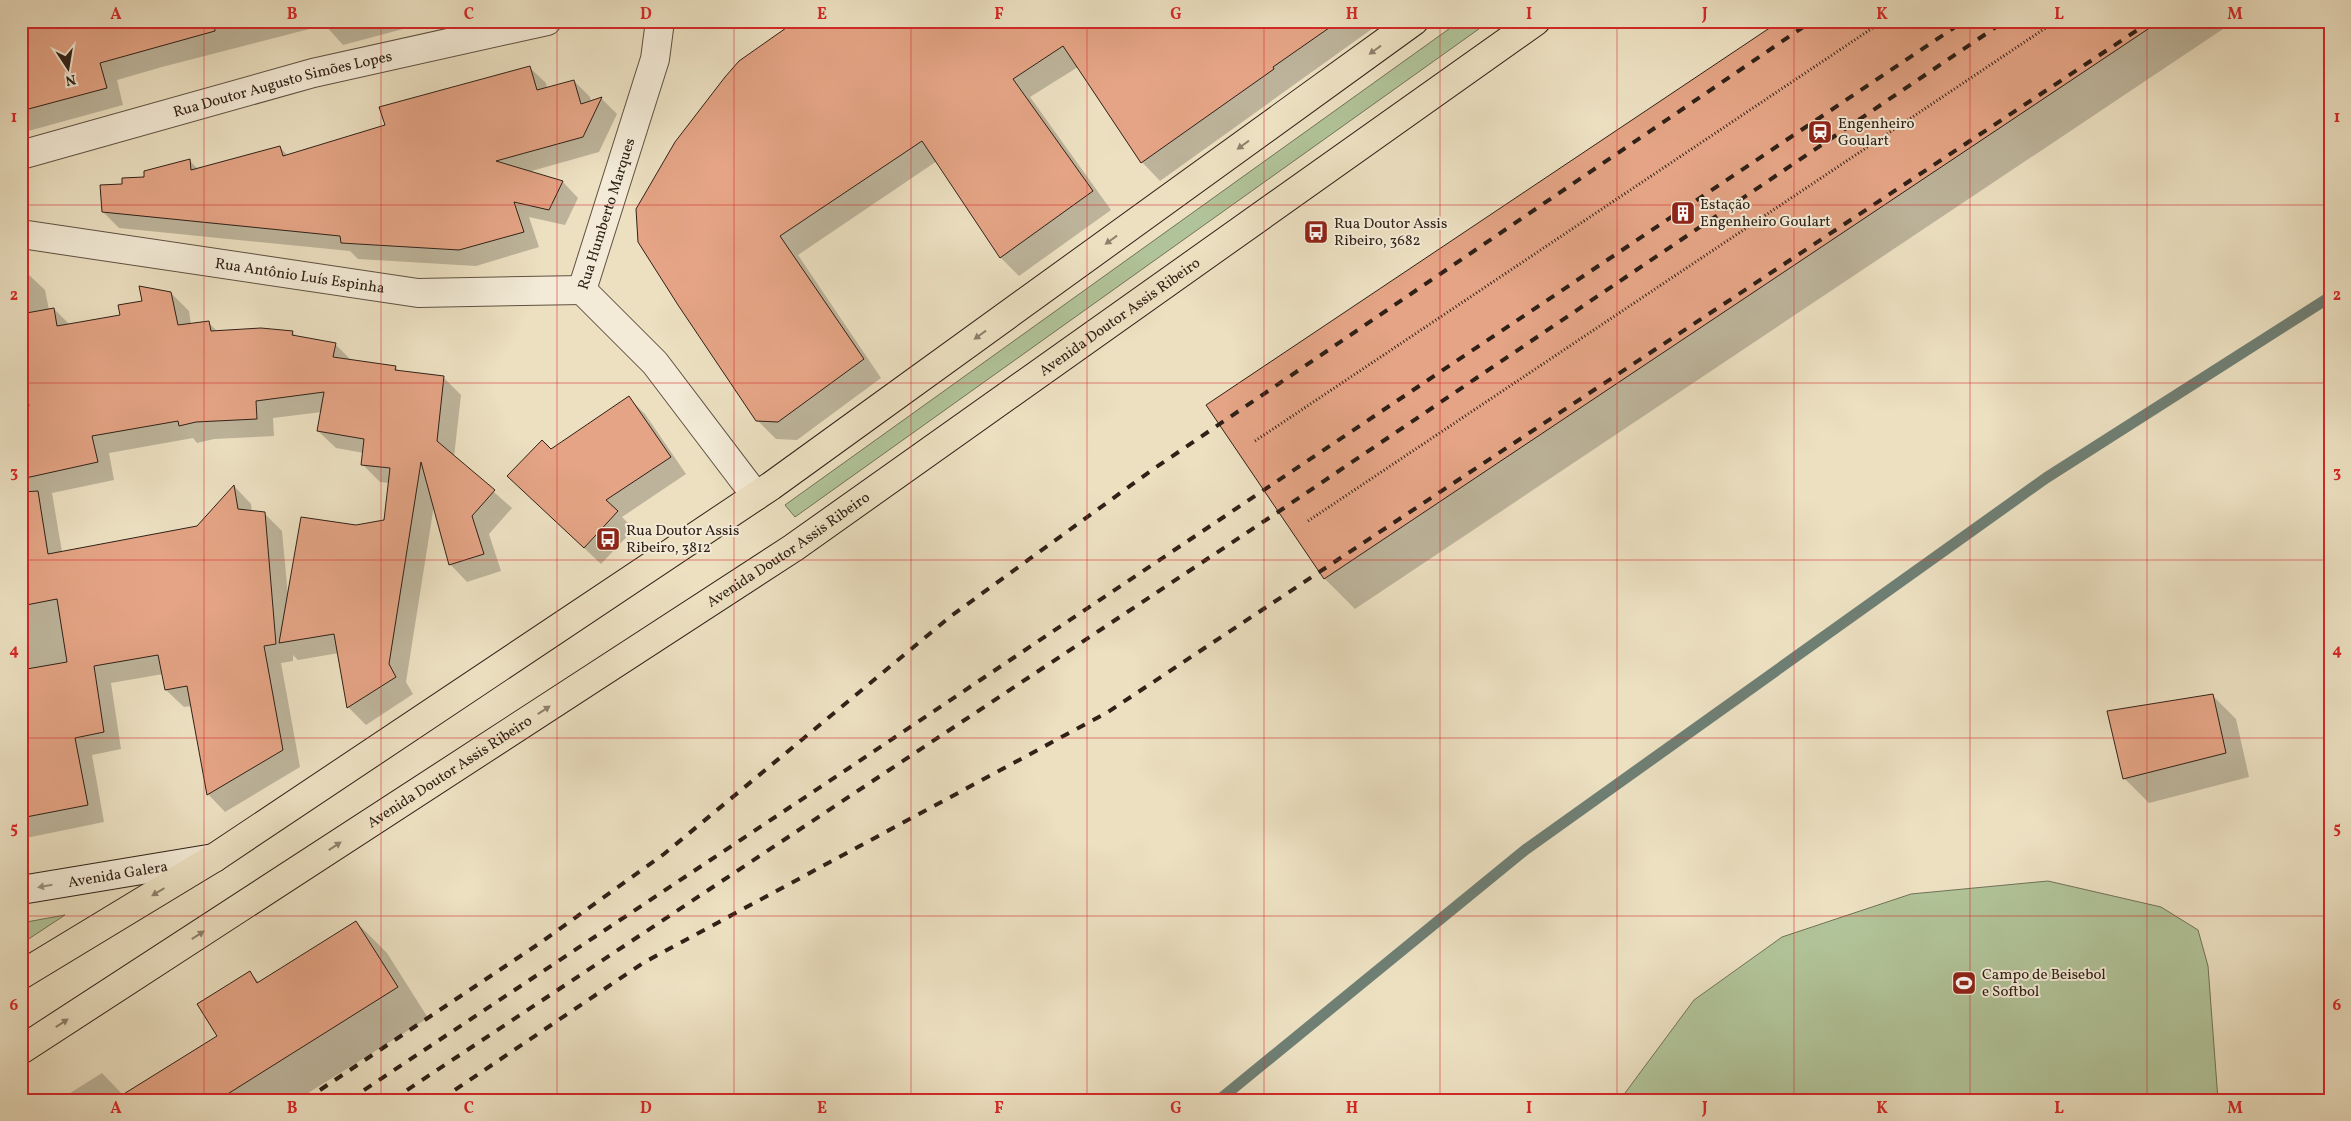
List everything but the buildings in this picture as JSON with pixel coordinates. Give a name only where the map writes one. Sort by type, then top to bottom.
[{"type":"main road","points":[[21,975],[214,858],[756,496],[1414,21]]},
{"type":"main road","name":"Avenida Doutor Assis Ribeiro","points":[[21,1050],[793,548],[1536,21]]},
{"type":"street","name":"Rua Doutor Augusto Simões Lopes","points":[[21,155],[313,73],[547,21]]},
{"type":"street","name":"Rua Humberto Marques","points":[[660,21],[655,59],[582,290],[655,363],[756,496]]},
{"type":"street","name":"Rua Antônio Luís Espinha","points":[[21,234],[418,293],[582,290]]},
{"type":"street","name":"Avenida Galera","points":[[21,890],[214,858]]},
{"type":"path","points":[[1255,441],[1883,21]]},
{"type":"path","points":[[1308,520],[2056,21]]},
{"type":"green space","points":[[1460,21],[1490,21],[795,517],[785,505]]},
{"type":"green space","name":"Campo de Beisebol e Softbol","points":[[2048,881],[2161,907],[2198,930],[2208,966],[2218,1100],[1622,1100],[1625,1093],[1694,1000],[1782,937],[1911,894]]},
{"type":"green space","points":[[65,915],[21,944],[21,923]]},
{"type":"waterway","points":[[1219,1100],[1525,850],[2046,478],[2330,297]]},
{"type":"railway","points":[[305,1100],[540,943],[664,854],[951,616],[1152,470],[1812,21]]},
{"type":"railway","points":[[349,1100],[849,768],[1964,21]]},
{"type":"railway","points":[[392,1100],[1281,510],[2005,21]]},
{"type":"railway","points":[[440,1100],[643,963],[1108,712],[2151,21]]},
{"type":"place","name":"Engenheiro Goulart","points":[[1820,132]]},
{"type":"place","name":"Estação Engenheiro Goulart","points":[[1683,213]]},
{"type":"place","name":"Rua Doutor Assis Ribeiro, 3682","points":[[1316,232]]},
{"type":"place","name":"Rua Doutor Assis Ribeiro, 3812","points":[[608,539]]},
{"type":"place","name":"Campo de Beisebol e Softbol","points":[[1964,983]]}]
